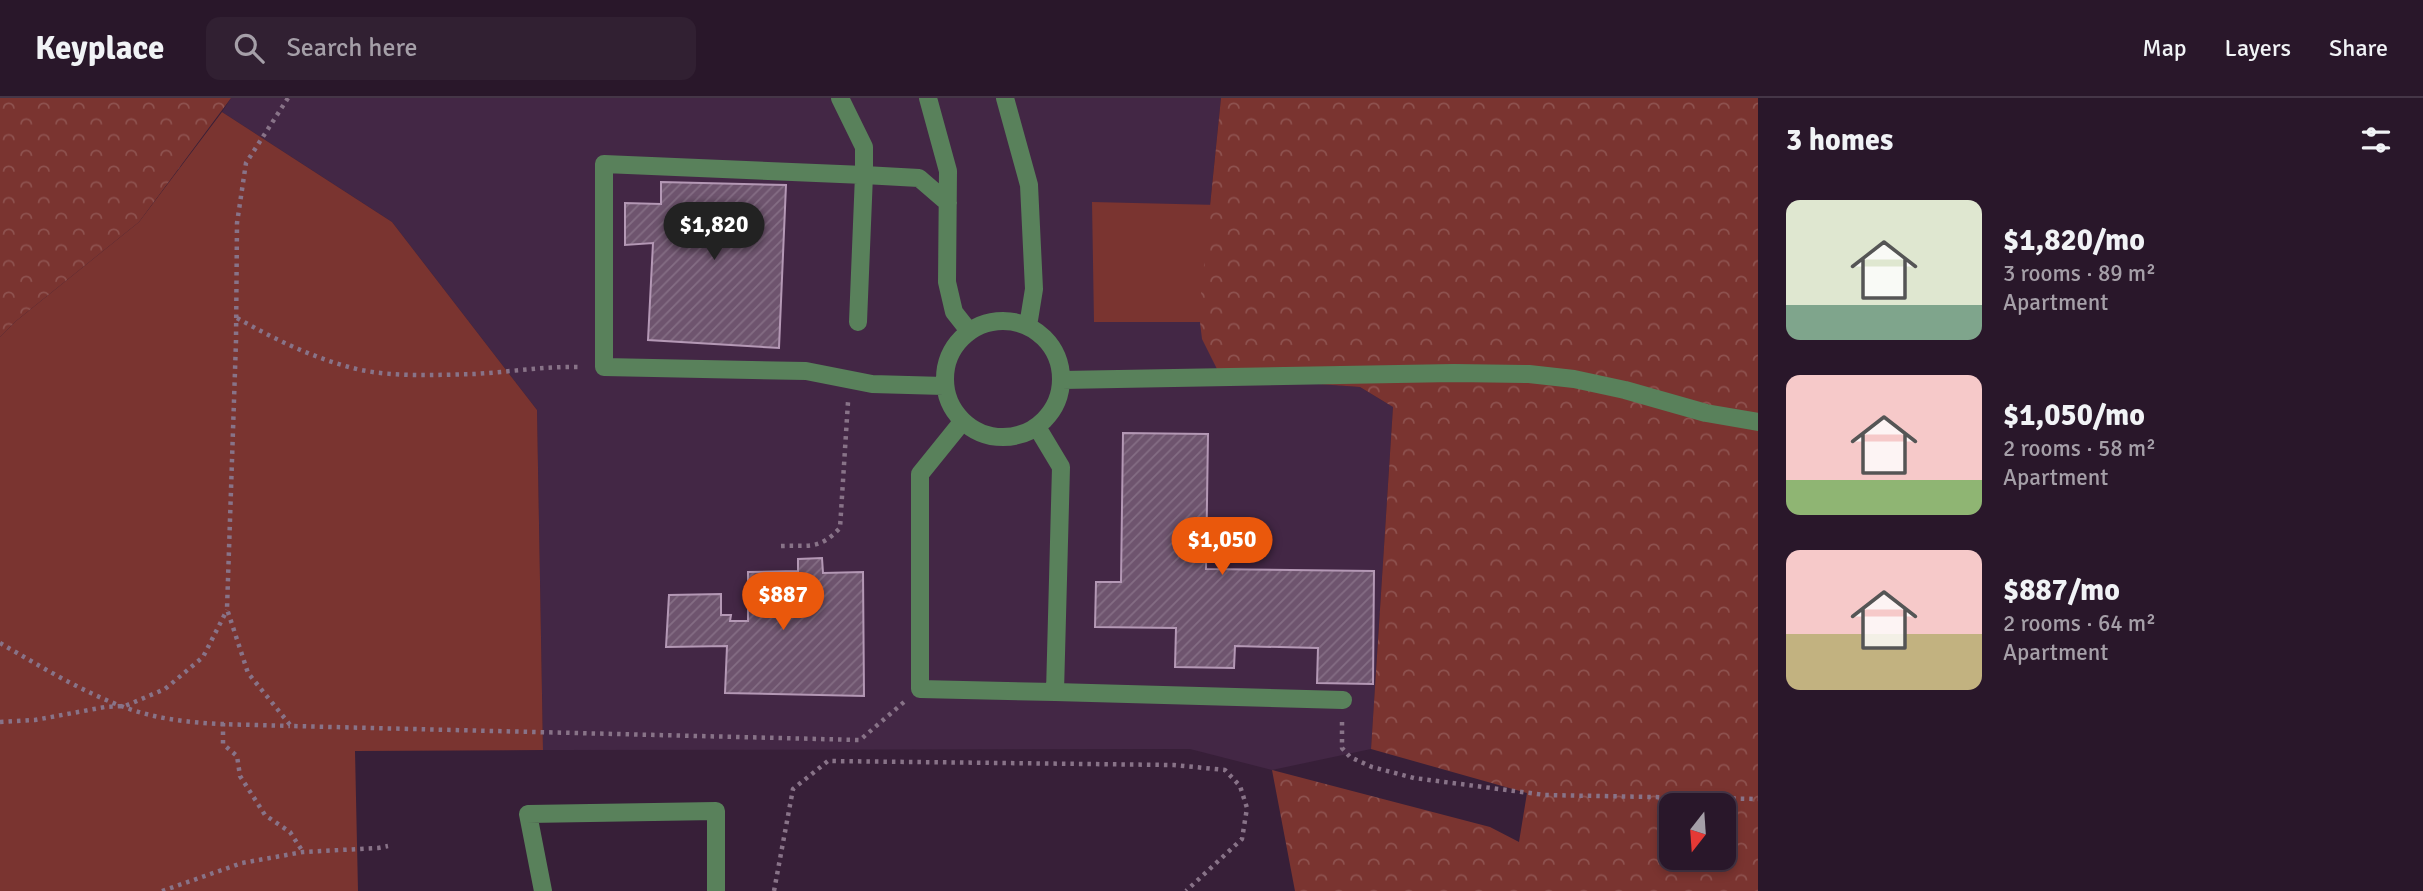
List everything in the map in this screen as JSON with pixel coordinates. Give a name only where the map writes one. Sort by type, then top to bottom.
[{"type":"lane","points":[[841,98],[864,147],[859,322]]},
{"type":"lane","points":[[928,98],[948,171],[947,282],[954,312],[969,331]]},
{"type":"lane","points":[[1005,98],[1029,185],[1034,289],[1028,326]]},
{"type":"lane","points":[[944,386],[872,384],[806,371],[604,367],[604,164],[919,178],[948,203]]},
{"type":"lane","points":[[998,321],[1028,326],[1053,348],[1062,380],[1059,398],[1050,414],[1037,428],[1019,436],[999,438],[979,433],[962,422],[950,405],[944,386],[944,370],[949,355],[957,342],[969,331],[983,324],[998,321]]},
{"type":"lane","points":[[1062,380],[1529,374],[1574,379],[1706,413],[1758,422]]},
{"type":"lane","points":[[962,422],[920,474],[920,689],[1343,701]]},
{"type":"lane","points":[[1037,428],[1061,467],[1055,692]]},
{"type":"lane","points":[[543,891],[528,814],[716,811],[716,891]]},
{"type":"path","points":[[288,98],[247,163],[237,223],[237,317],[227,609],[248,673],[291,726]]},
{"type":"path","points":[[237,317],[294,347],[363,370],[474,374],[604,367]]},
{"type":"path","points":[[781,546],[827,542],[840,528],[850,379]]},
{"type":"path","points":[[0,722],[35,720],[105,706],[125,706],[165,689],[203,657],[227,609]]},
{"type":"path","points":[[0,643],[69,681],[149,715],[175,720],[223,723],[860,740],[920,689]]},
{"type":"path","points":[[1343,701],[1342,748],[1350,757],[1372,767],[1415,778],[1545,795],[1758,799]]},
{"type":"path","points":[[223,723],[223,744],[237,756],[240,776],[265,815],[289,832],[303,852]]},
{"type":"path","points":[[774,891],[793,789],[828,761],[1174,765],[1225,770],[1240,786],[1247,808],[1242,839],[1186,891]]},
{"type":"path","points":[[162,891],[242,863],[303,852],[388,846]]},
{"type":"shaded area","points":[[231,98],[1221,98],[1199,314],[1221,376],[1360,387],[1393,407],[1371,749],[1272,770],[1190,749],[543,750],[537,410],[392,222],[222,112]]},
{"type":"green space","points":[[0,98],[231,98],[139,222],[16,321],[0,337]]},
{"type":"green space","points":[[1221,98],[1758,98],[1758,891],[1295,891],[1272,770],[1490,827],[1519,842],[1527,793],[1371,749],[1393,407],[1360,387],[1221,377],[1202,339],[1199,314]]},
{"type":"green space","points":[[222,112],[392,222],[537,410],[543,750],[355,751],[358,891],[0,891],[0,337],[16,321],[139,222]]},
{"type":"green space","points":[[1092,202],[1219,205],[1221,322],[1094,322]]},
{"type":"building","points":[[661,182],[786,185],[779,348],[648,340],[653,243],[625,245],[625,203],[661,204]]},
{"type":"building","points":[[1123,433],[1208,434],[1206,569],[1374,571],[1373,684],[1317,683],[1318,648],[1235,646],[1234,668],[1175,667],[1176,628],[1095,627],[1096,582],[1121,582]]},
{"type":"building","points":[[822,558],[823,573],[863,572],[864,696],[725,693],[727,646],[666,647],[669,595],[721,594],[721,615],[731,615],[730,621],[748,621],[748,572],[798,571],[798,559]]}]
